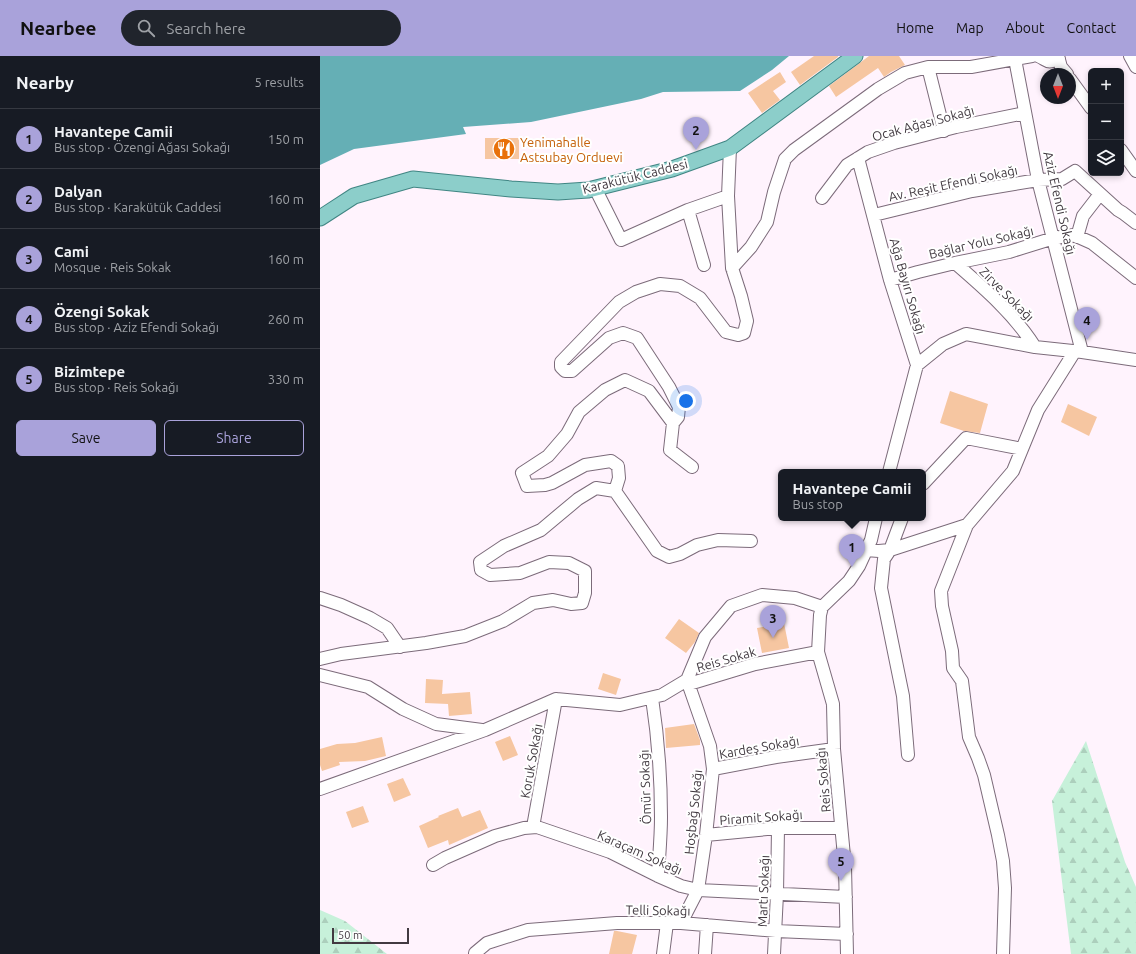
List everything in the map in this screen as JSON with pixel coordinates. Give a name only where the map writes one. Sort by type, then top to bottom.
[{"type":"main road","name":"Karakütük Caddesi","points":[[320,218],[354,196],[413,179],[511,189],[558,192],[588,190],[672,169],[730,148],[855,56]]},
{"type":"street","points":[[732,268],[751,247],[767,222],[774,192],[785,159],[794,150],[878,89],[905,73],[928,67],[971,67],[1032,56]]},
{"type":"street","points":[[1038,56],[1047,62],[1051,62],[1058,57],[1062,68]]},
{"type":"street","points":[[1130,56],[1136,67]]},
{"type":"street","name":"Aziz Efendi Sokağı","points":[[1015,59],[1038,180],[1054,238],[1078,351]]},
{"type":"street","points":[[928,67],[944,131]]},
{"type":"street","points":[[1076,87],[1088,104]]},
{"type":"street","name":"Ocak Ağası Sokağı","points":[[822,198],[847,165],[868,152],[894,143],[1026,112]]},
{"type":"street","points":[[692,467],[670,450],[673,423],[678,417],[679,407],[669,387],[637,338],[623,333],[609,338],[572,371],[565,371],[561,367],[561,362],[619,302],[636,292],[660,284],[680,286],[700,298],[726,332],[738,335],[744,333],[747,322],[732,268],[728,196],[730,148]]},
{"type":"street","points":[[1124,154],[1136,171]]},
{"type":"street","name":"Ağa Bayırı Sokağı","points":[[858,158],[890,280],[917,365]]},
{"type":"street","name":"Av. Reşit Efendi Sokağı","points":[[874,215],[972,191],[1038,180],[1062,179],[1075,171],[1100,194]]},
{"type":"street","points":[[595,188],[621,240],[688,210],[728,196]]},
{"type":"street","points":[[1136,223],[1100,194],[1083,216],[1077,236],[1092,243],[1136,278]]},
{"type":"street","points":[[688,210],[704,265]]},
{"type":"street","name":"Bağlar Yolu Sokağı","points":[[890,280],[955,263],[1009,252],[1054,238],[1074,235],[1077,236]]},
{"type":"street","name":"Zirve Sokağı","points":[[955,263],[1004,308],[1028,336],[1035,347]]},
{"type":"street","points":[[890,469],[917,365],[943,344],[966,334],[1035,347],[1078,351],[1136,360]]},
{"type":"street","points":[[1003,954],[1005,888],[1003,860],[984,775],[969,737],[962,681],[953,668],[952,650],[942,606],[941,591],[966,524],[1013,470],[1038,410],[1078,351]]},
{"type":"street","points":[[615,491],[619,478],[618,466],[612,461],[585,465],[552,483],[545,485],[527,486],[522,473],[548,456],[567,434],[579,412],[605,390],[625,380],[649,391],[673,423]]},
{"type":"street","points":[[926,481],[966,438],[1022,449]]},
{"type":"street","points":[[320,658],[465,636],[503,621],[533,602],[553,600],[571,604],[582,602],[585,593],[585,571],[568,563],[549,562],[520,573],[490,575],[481,570],[480,562],[504,546],[541,530],[578,499],[596,488],[615,491],[657,551],[669,557],[680,554],[697,545],[718,540],[751,540]]},
{"type":"street","points":[[688,682],[705,637],[731,606],[762,595],[795,598],[822,607],[849,581],[859,566],[866,550],[875,521]]},
{"type":"street","points":[[901,521],[890,550],[884,559],[881,588],[903,696],[908,755]]},
{"type":"street","points":[[866,550],[890,550],[966,524]]},
{"type":"street","points":[[320,598],[341,605],[370,618],[386,628],[400,647]]},
{"type":"street","name":"Reis Sokağı","points":[[822,607],[820,615],[818,652],[834,704],[834,749],[845,866],[847,954]]},
{"type":"street","name":"Reis Sokak","points":[[556,699],[620,705],[662,695],[688,682],[755,664],[818,652]]},
{"type":"street","points":[[320,675],[368,687],[403,709],[436,724],[485,730]]},
{"type":"street","name":"Hoşbağ Sokağı","points":[[681,923],[698,890],[713,769],[710,746],[688,682]]},
{"type":"street","name":"Ömür Sokağı","points":[[652,698],[660,768],[661,817],[658,876]]},
{"type":"street","points":[[320,789],[485,730],[556,699]]},
{"type":"street","name":"Koruk Sokağı","points":[[533,827],[556,699]]},
{"type":"street","name":"Kardeş Sokağı","points":[[713,769],[776,757],[834,749]]},
{"type":"street","name":"Karaçam Sokağı","points":[[433,865],[445,858],[495,836],[524,828],[537,827],[610,852],[681,886],[698,890],[846,897]]},
{"type":"street","name":"Piramit Sokağı","points":[[706,835],[778,828],[842,828]]},
{"type":"street","name":"Martı Sokağı","points":[[774,954],[776,930],[778,828]]},
{"type":"street","name":"Telli Sokağı","points":[[476,954],[475,953],[487,943],[528,930],[617,923],[681,923],[847,934]]},
{"type":"street","points":[[663,954],[667,923]]},
{"type":"street","points":[[705,954],[707,925]]},
{"type":"green space","points":[[1086,741],[1125,862],[1136,887],[1136,954],[1071,954],[1052,801]]},
{"type":"green space","points":[[320,910],[345,921],[387,954],[320,954]]},
{"type":"water","points":[[320,56],[789,56],[772,70],[740,91],[663,92],[641,99],[531,122],[463,127],[466,134],[354,149],[320,165]]},
{"type":"building","points":[[814,56],[838,57],[800,85],[791,72]]},
{"type":"building","points":[[869,56],[899,56],[905,65],[884,77],[878,68],[836,97],[829,86]]},
{"type":"building","points":[[780,72],[786,82],[773,91],[780,100],[762,113],[748,93]]},
{"type":"building","points":[[485,138],[519,138],[519,159],[485,159]]},
{"type":"building","points":[[950,391],[988,404],[980,433],[964,431],[940,423]]},
{"type":"building","points":[[1068,404],[1097,417],[1089,436],[1061,422]]},
{"type":"building","points":[[679,619],[699,633],[695,642],[686,653],[665,638]]},
{"type":"building","points":[[784,623],[789,648],[762,653],[757,628]]},
{"type":"building","points":[[603,673],[621,679],[616,695],[598,689]]},
{"type":"building","points":[[426,679],[443,680],[442,694],[470,692],[472,714],[449,716],[448,704],[425,703]]},
{"type":"building","points":[[694,724],[700,740],[700,745],[666,748],[665,728]]},
{"type":"building","points":[[510,736],[518,755],[503,761],[495,742]]},
{"type":"building","points":[[382,737],[386,756],[365,761],[339,762],[340,765],[322,771],[320,765],[320,749],[337,744],[355,743]]},
{"type":"building","points":[[403,778],[411,795],[394,802],[387,784]]},
{"type":"building","points":[[363,806],[369,822],[352,828],[346,812]]},
{"type":"building","points":[[458,808],[462,817],[480,810],[488,828],[449,845],[448,840],[428,848],[419,826]]},
{"type":"building","points":[[614,931],[637,935],[632,954],[609,954]]},
{"type":"place","name":"Yenimahalle Astsubay Orduevi","points":[[504,149]]},
{"type":"place","name":"Dalyan","points":[[696,150]]},
{"type":"place","name":"Özengi Sokak","points":[[1087,340]]},
{"type":"place","name":"Havantepe Camii","points":[[852,567]]},
{"type":"place","name":"Cami","points":[[773,638]]},
{"type":"place","name":"Bizimtepe","points":[[841,881]]}]
